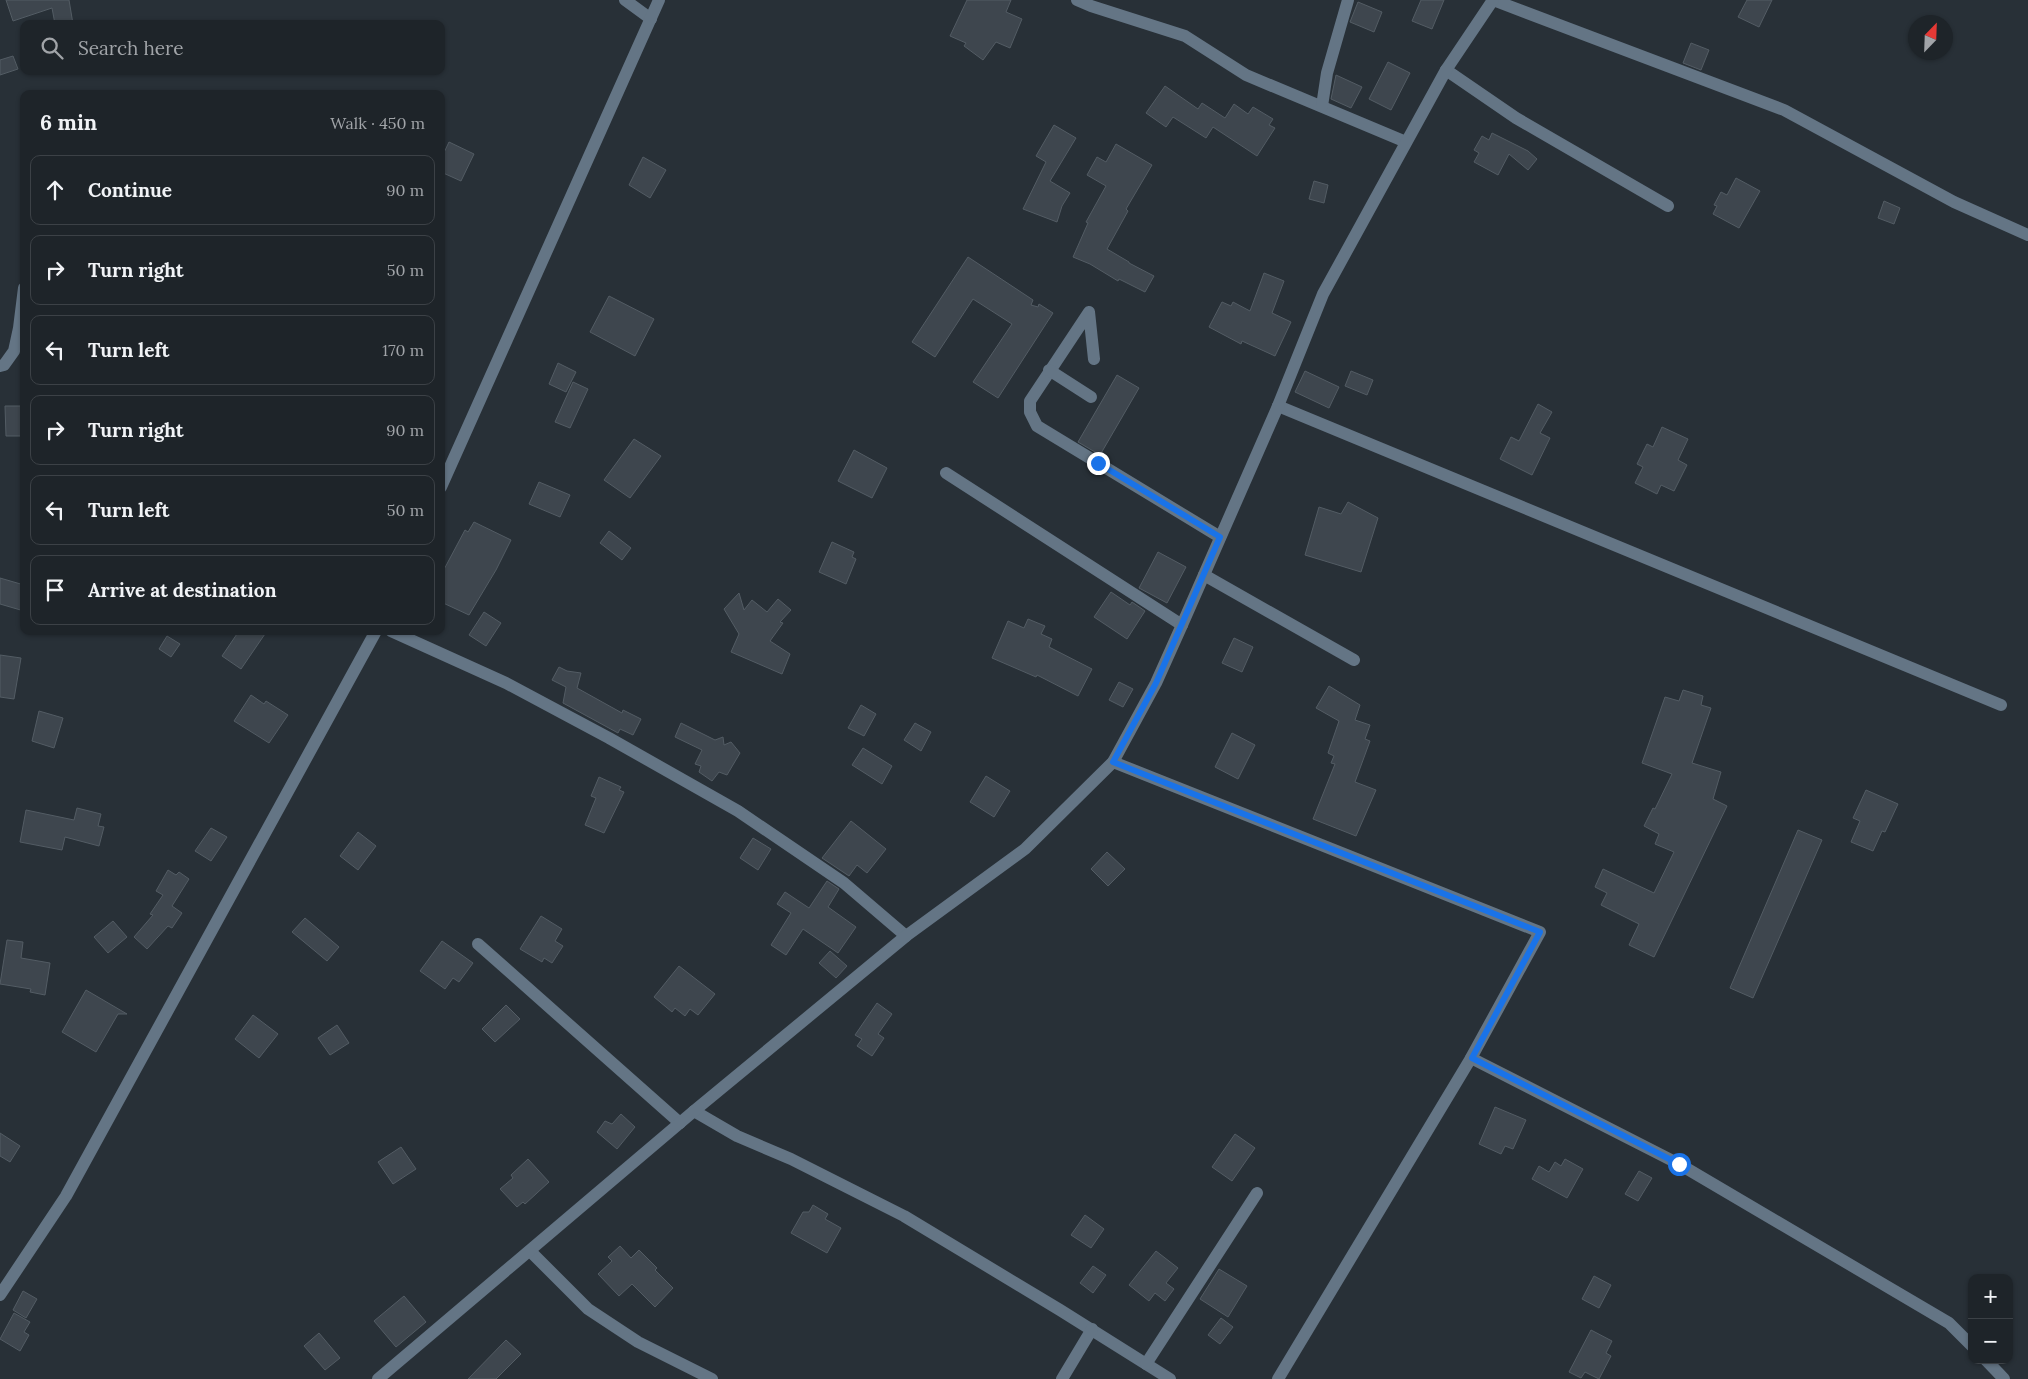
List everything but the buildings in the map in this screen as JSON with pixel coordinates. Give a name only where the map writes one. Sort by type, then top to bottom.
[{"type":"street","points":[[624,0],[651,19]]},
{"type":"street","points":[[445,478],[659,0]]},
{"type":"street","points":[[1077,0],[1185,36],[1246,75],[1406,142]]},
{"type":"street","points":[[1322,106],[1327,74],[1348,0]]},
{"type":"street","points":[[378,1379],[680,1123],[906,936],[1026,849],[1113,762],[1156,683],[1278,406],[1323,294],[1446,70],[1493,0],[1784,110],[1954,202],[2028,235]]},
{"type":"street","points":[[1446,70],[1516,118],[1668,206]]},
{"type":"street","points":[[1094,359],[1089,312],[1030,401],[1030,412],[1037,426],[1220,537]]},
{"type":"street","points":[[0,366],[4,365],[14,351],[20,320]]},
{"type":"street","points":[[1049,370],[1091,397]]},
{"type":"street","points":[[1278,406],[2001,705]]},
{"type":"street","points":[[946,473],[1182,625]]},
{"type":"street","points":[[1204,575],[1354,660]]},
{"type":"street","points":[[0,1295],[66,1196],[374,635]]},
{"type":"street","points":[[400,635],[506,683],[609,738],[738,811],[844,883],[906,936]]},
{"type":"street","points":[[1113,762],[1540,932],[1472,1058],[1278,1379]]},
{"type":"street","points":[[478,944],[680,1123]]},
{"type":"street","points":[[1472,1058],[1679,1164],[1949,1323],[1968,1342]]},
{"type":"street","points":[[694,1112],[737,1136],[791,1158],[904,1216],[1092,1329],[1170,1379]]},
{"type":"street","points":[[1146,1364],[1257,1193]]},
{"type":"street","points":[[530,1251],[588,1309],[638,1342],[712,1379]]},
{"type":"street","points":[[1062,1379],[1092,1329]]},
{"type":"street","points":[[1990,1364],[2004,1379]]},
{"type":"route","points":[[1098,463],[1220,537],[1156,683],[1113,762],[1540,932],[1472,1058],[1679,1164]]}]
